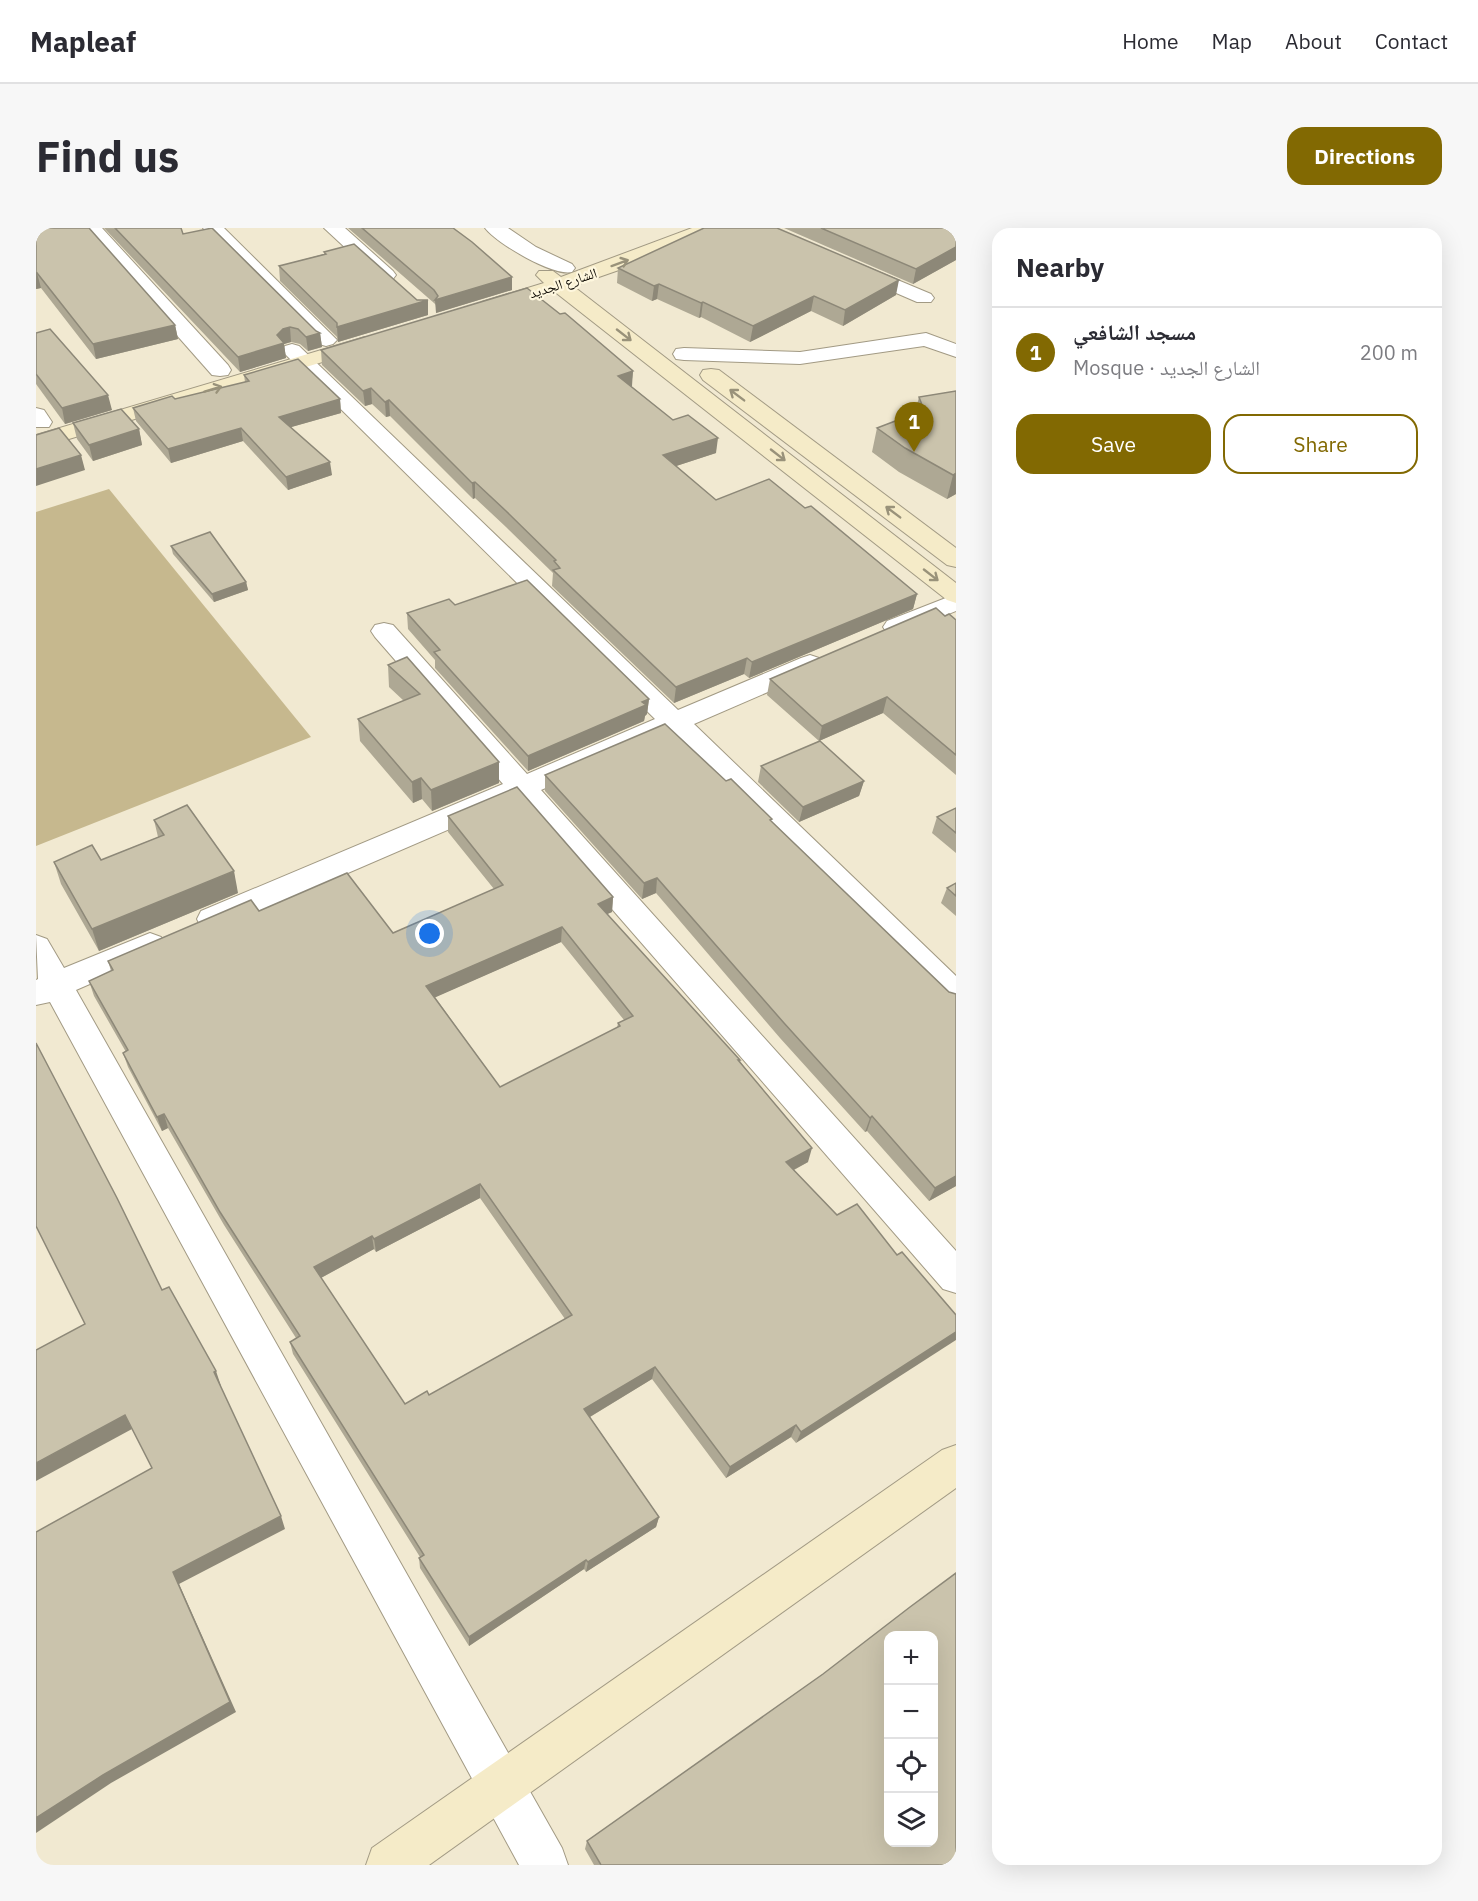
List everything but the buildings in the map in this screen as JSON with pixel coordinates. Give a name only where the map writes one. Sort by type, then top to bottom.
[{"type":"street","points":[[92,228],[220,370]]},
{"type":"street","points":[[213,228],[326,339]]},
{"type":"street","points":[[334,228],[401,287]]},
{"type":"street","name":"الشارع الجديد","points":[[562,276],[669,228]]},
{"type":"street","name":"الشارع الجديد","points":[[470,304],[676,243],[708,228]]},
{"type":"street","points":[[505,230],[956,595]]},
{"type":"street","points":[[838,261],[924,298]]},
{"type":"street","points":[[562,276],[684,354],[956,560]]},
{"type":"street","points":[[37,426],[220,370],[298,356],[326,339],[376,332],[298,356],[37,426]]},
{"type":"street","points":[[684,354],[800,358],[926,339],[956,351]]},
{"type":"street","points":[[298,356],[956,996]]},
{"type":"street","points":[[870,639],[956,602]]},
{"type":"street","points":[[384,631],[956,1277]]},
{"type":"street","points":[[46,990],[838,652]]},
{"type":"street","points":[[36,947],[46,990],[545,1865]]},
{"type":"street","points":[[389,1865],[956,1464]]},
{"type":"shaded area","points":[[109,489],[311,737],[36,846],[36,512]]},
{"type":"place","name":"مسجد الشافعي","points":[[914,452]]}]
